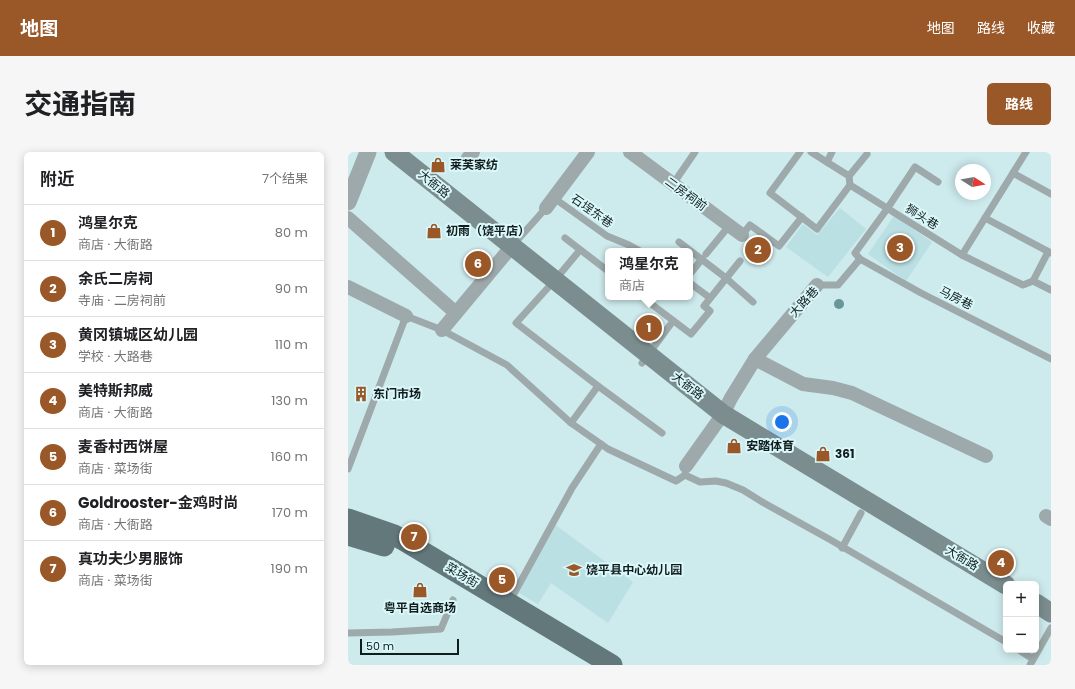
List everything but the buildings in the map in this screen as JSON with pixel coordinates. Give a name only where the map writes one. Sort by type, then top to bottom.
[{"type":"main road","name":"大衙路","points":[[394,152],[555,280],[645,359],[723,414],[1003,583]]},
{"type":"main road","name":"菜场街","points":[[348,519],[403,540],[612,665]]},
{"type":"main road","name":"菜场街","points":[[348,535],[399,552],[588,665]]},
{"type":"main road","points":[[1039,605],[1051,612]]},
{"type":"street","points":[[348,202],[368,152]]},
{"type":"street","points":[[550,203],[588,152]]},
{"type":"street","name":"二房祠前","points":[[630,152],[742,235]]},
{"type":"street","points":[[348,218],[456,313]]},
{"type":"street","points":[[442,330],[512,246]]},
{"type":"street","name":"大路巷","points":[[685,471],[723,414],[755,359],[817,285]]},
{"type":"street","points":[[348,289],[406,316]]},
{"type":"street","points":[[755,359],[803,384],[852,392],[986,456]]},
{"type":"lane","points":[[673,184],[695,152]]},
{"type":"lane","points":[[800,152],[770,193],[817,229],[850,185],[850,176],[866,154]]},
{"type":"lane","points":[[811,152],[850,176]]},
{"type":"lane","points":[[827,162],[832,152]]},
{"type":"lane","points":[[962,255],[1026,152]]},
{"type":"lane","name":"大路巷","points":[[817,285],[838,285],[915,167],[938,182]]},
{"type":"lane","points":[[1013,173],[1051,194]]},
{"type":"lane","name":"狮头巷","points":[[850,185],[962,255],[1023,285],[1033,281]]},
{"type":"lane","points":[[512,246],[550,203]]},
{"type":"lane","name":"石埕东巷","points":[[550,203],[607,236],[634,248]]},
{"type":"lane","points":[[742,235],[750,225],[780,246],[802,217]]},
{"type":"lane","points":[[985,218],[1049,253],[1033,281],[1051,290]]},
{"type":"lane","points":[[693,270],[729,226]]},
{"type":"lane","points":[[565,238],[605,269]]},
{"type":"lane","points":[[679,242],[689,248]]},
{"type":"lane","points":[[580,250],[516,323],[662,433]]},
{"type":"lane","points":[[693,250],[704,257],[753,302]]},
{"type":"lane","name":"马房巷","points":[[858,256],[921,293],[1051,358]]},
{"type":"lane","points":[[646,300],[691,334],[710,311],[704,306],[740,261]]},
{"type":"lane","points":[[693,284],[710,298]]},
{"type":"lane","points":[[348,469],[406,316],[442,330],[507,365],[571,423],[608,449],[676,481],[685,471],[700,482],[716,481],[726,483],[743,490],[1003,640]]},
{"type":"lane","points":[[645,359],[673,321]]},
{"type":"lane","points":[[571,423],[598,386]]},
{"type":"lane","points":[[509,603],[572,488],[601,444]]},
{"type":"lane","points":[[842,548],[861,513]]},
{"type":"lane","points":[[348,633],[440,629],[453,600]]},
{"type":"lane","points":[[1022,653],[1031,662],[1051,628]]},
{"type":"shaded area","points":[[840,208],[866,229],[828,277],[786,247],[803,224],[817,235]]},
{"type":"shaded area","points":[[894,216],[932,242],[906,281],[868,254]]},
{"type":"shaded area","name":"饶平县中心幼儿园","points":[[554,524],[633,582],[608,623],[551,583],[538,604],[519,593]]},
{"type":"place","name":"莱芙家纺","points":[[438,165]]},
{"type":"place","name":"初雨（饶平店）","points":[[434,231]]},
{"type":"place","name":"黄冈镇城区幼儿园","points":[[900,248]]},
{"type":"place","name":"余氏二房祠","points":[[758,250]]},
{"type":"place","name":"Goldrooster-金鸡时尚","points":[[478,264]]},
{"type":"place","name":"鸿星尔克","points":[[649,328]]},
{"type":"place","name":"东门市场","points":[[361,394]]},
{"type":"place","name":"安踏体育","points":[[734,446]]},
{"type":"place","name":"361","points":[[823,454]]},
{"type":"place","name":"真功夫少男服饰","points":[[414,537]]},
{"type":"place","name":"美特斯邦威","points":[[1001,563]]},
{"type":"place","name":"饶平县中心幼儿园","points":[[574,570]]},
{"type":"place","name":"麦香村西饼屋","points":[[502,580]]},
{"type":"place","name":"粤平自选商场","points":[[420,590]]}]
